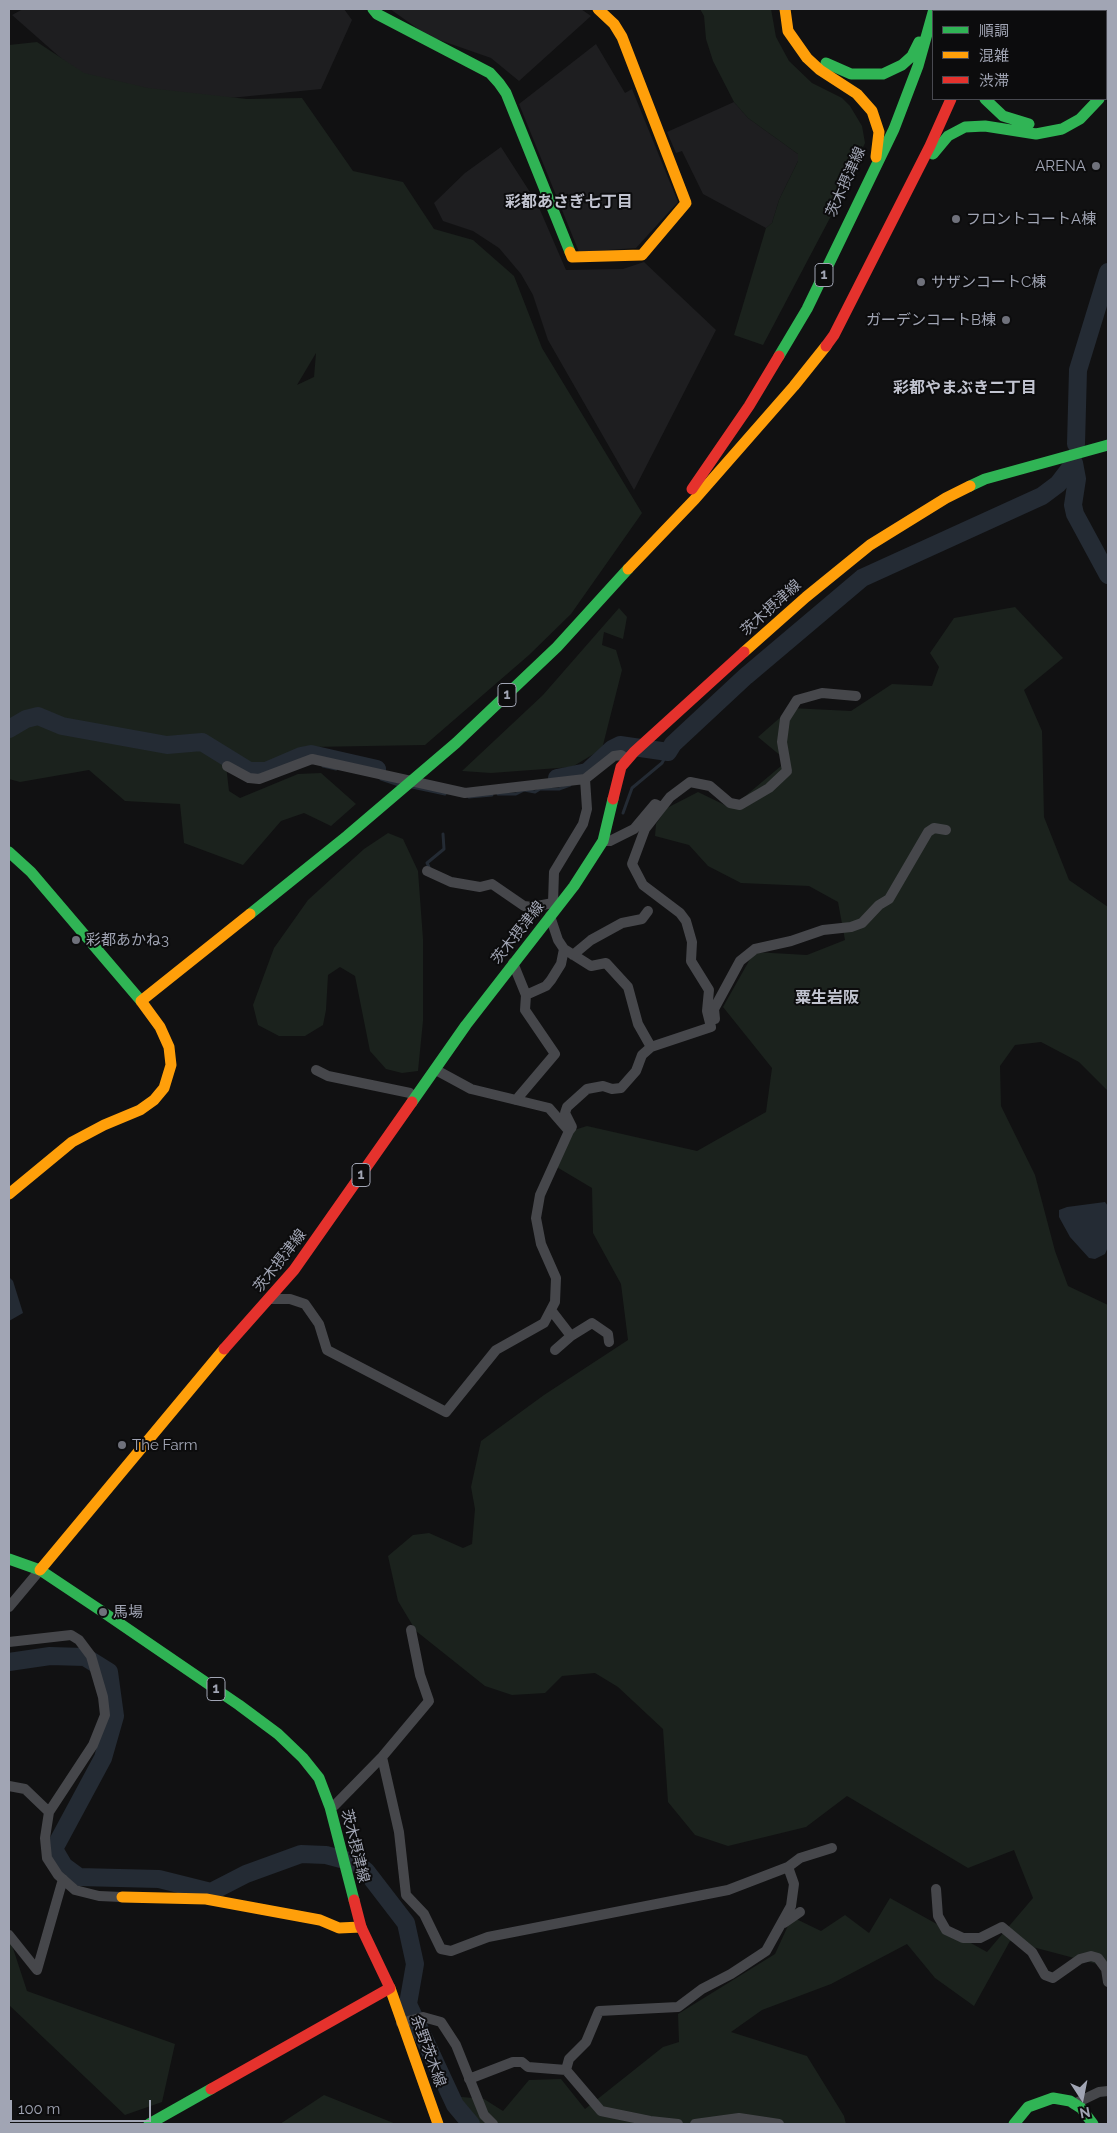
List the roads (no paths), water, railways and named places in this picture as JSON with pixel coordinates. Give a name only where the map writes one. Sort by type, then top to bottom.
[{"type":"main road","points":[[373,9],[377,14],[490,73],[499,83],[506,93],[572,257],[642,255],[686,203],[622,37],[614,24],[598,9]]},
{"type":"main road","name":"茨木摂津線","points":[[785,9],[788,31],[803,53],[820,70],[862,98],[872,111],[879,132],[876,155],[824,267],[807,309]]},
{"type":"main road","name":"茨木摂津線","points":[[796,9],[799,30],[814,53],[828,65],[841,71],[866,76],[892,70],[908,59],[919,43],[932,11]]},
{"type":"main road","name":"茨木摂津線","points":[[674,518],[749,406],[807,309],[894,129],[918,66],[932,13]]},
{"type":"main road","name":"茨木摂津線","points":[[141,1001],[347,836],[456,743],[557,647],[674,518],[695,499],[794,386],[834,336],[930,146],[951,100]]},
{"type":"main road","points":[[985,100],[1009,119],[1035,124],[1064,118],[1073,113],[1084,100]]},
{"type":"main road","name":"茨木摂津線","points":[[903,197],[918,181],[941,143],[960,129],[978,126],[1029,133],[1052,132],[1080,119],[1098,100]]},
{"type":"main road","name":"茨木摂津線","points":[[40,1570],[245,1324],[270,1299],[294,1270],[414,1098],[513,963],[550,916],[555,901],[574,886],[603,841],[608,827],[614,787],[618,774],[635,752],[806,597],[870,545],[946,498],[985,479],[1108,445]]},
{"type":"main road","points":[[9,852],[31,872],[141,1001],[160,1027],[169,1047],[171,1065],[164,1088],[148,1105],[93,1130],[66,1146],[9,1194]]},
{"type":"main road","name":"茨木摂津線","points":[[9,1559],[40,1570],[278,1734],[303,1758],[319,1778],[330,1807],[361,1928],[390,1988]]},
{"type":"main road","points":[[122,1897],[206,1900],[320,1920],[339,1928],[361,1928]]},
{"type":"main road","points":[[149,2124],[390,1988]]},
{"type":"main road","name":"余野茨木線","points":[[390,1988],[438,2124]]},
{"type":"main road","points":[[1014,2124],[1028,2108],[1053,2098],[1081,2108],[1093,2124]]},
{"type":"street","points":[[711,1027],[707,1011],[709,990],[691,961],[692,942],[686,921],[680,913],[643,885],[632,864],[645,829],[660,807],[683,785],[690,782],[710,786],[730,804],[740,805],[769,788],[787,771],[782,742],[785,719],[798,700],[822,693],[856,696]]},
{"type":"street","points":[[227,766],[249,778],[259,779],[312,759],[465,793],[585,779],[614,756],[635,752]]},
{"type":"street","points":[[426,871],[451,882],[480,887],[492,884],[524,906],[555,901],[554,872],[583,824],[587,813],[585,779]]},
{"type":"street","points":[[603,841],[610,842],[634,829],[655,804],[660,807]]},
{"type":"street","points":[[270,1299],[290,1299],[305,1304],[318,1324],[327,1350],[446,1412],[496,1350],[544,1323],[556,1302],[556,1278],[541,1244],[536,1218],[540,1195],[572,1127],[565,1113],[566,1108],[587,1089],[603,1086],[612,1089],[621,1088],[636,1071],[642,1055],[651,1046],[711,1027],[715,1018],[714,1009],[740,961],[755,949],[791,941],[823,930],[852,927],[862,923],[879,904],[889,899],[928,832],[934,828],[946,830]]},
{"type":"street","points":[[526,995],[546,986],[568,952],[622,923],[642,919],[648,911]]},
{"type":"street","points":[[550,916],[558,940],[568,952],[591,966],[606,963],[628,987],[638,1024],[651,1046]]},
{"type":"street","points":[[513,963],[526,995],[525,1010],[555,1054],[516,1100]]},
{"type":"street","points":[[316,1070],[328,1076],[410,1093],[414,1098]]},
{"type":"street","points":[[436,1070],[471,1089],[549,1108],[569,1131]]},
{"type":"street","points":[[551,1310],[570,1336]]},
{"type":"street","points":[[555,1350],[570,1336],[592,1322],[608,1334],[609,1342]]},
{"type":"street","points":[[9,1607],[40,1570]]},
{"type":"street","points":[[330,1807],[335,1805],[382,1757],[429,1701],[420,1676],[410,1630]]},
{"type":"street","points":[[9,1642],[71,1634],[79,1640],[91,1656],[103,1697],[105,1716],[100,1730],[49,1812],[45,1838],[47,1858],[63,1879],[75,1890],[99,1896],[122,1897]]},
{"type":"street","points":[[382,1757],[398,1832],[406,1895],[424,1914],[441,1949],[451,1951],[488,1937],[728,1890],[788,1867],[800,1858],[832,1848]]},
{"type":"street","points":[[9,1786],[25,1788],[49,1812]]},
{"type":"street","points":[[566,2070],[569,2059],[586,2042],[599,2011],[678,2007],[702,1989],[731,1974],[766,1951],[791,1906],[794,1884],[788,1867]]},
{"type":"street","points":[[9,1935],[37,1970],[63,1879]]},
{"type":"street","points":[[936,1889],[938,1916],[946,1930],[963,1938],[980,1938],[1002,1927],[1032,1952],[1045,1975],[1053,1978],[1080,1960],[1091,1956],[1098,1958],[1106,1969],[1108,1982]]},
{"type":"street","points":[[781,1925],[800,1912]]},
{"type":"street","points":[[401,2023],[423,2017],[441,2022],[451,2037],[484,2115],[493,2124]]},
{"type":"street","points":[[469,2079],[513,2062],[522,2062],[528,2067],[566,2070],[601,2111],[656,2122],[678,2124]]},
{"type":"street","points":[[1074,2104],[1094,2094],[1108,2091]]},
{"type":"street","points":[[695,2124],[739,2118],[779,2124]]},
{"type":"waterway","points":[[1076,444],[1078,370],[1108,272]]},
{"type":"waterway","points":[[1074,463],[1077,479],[1073,505],[1075,514],[1108,575]]},
{"type":"waterway","points":[[557,778],[587,772],[612,749],[620,745],[668,752],[673,744],[746,676],[862,578],[1042,496],[1058,484],[1074,463]]},
{"type":"waterway","points":[[9,729],[26,719],[38,716],[62,726],[167,745],[202,742],[249,771],[266,771],[301,756],[311,754],[377,769]]},
{"type":"waterway","points":[[623,813],[632,788],[662,763],[668,752]]},
{"type":"waterway","points":[[323,766],[336,769]]},
{"type":"waterway","points":[[381,779],[399,785]]},
{"type":"waterway","points":[[498,794],[516,794],[524,790],[535,792],[540,789],[559,789],[570,785]]},
{"type":"waterway","points":[[412,787],[445,794]]},
{"type":"waterway","points":[[469,797],[492,795]]},
{"type":"waterway","points":[[429,867],[427,863],[444,849],[443,834]]},
{"type":"waterway","points":[[9,1662],[50,1656],[85,1657],[109,1672],[115,1716],[103,1758],[54,1849],[64,1866],[79,1877],[159,1879],[211,1892],[246,1874],[301,1854],[326,1855],[356,1863],[366,1871],[406,1923],[415,1964],[408,2004],[455,2105],[471,2124]]},
{"type":"place","name":"ARENA","points":[[1096,166]]},
{"type":"place","name":"フロントコートA棟","points":[[956,219]]},
{"type":"place","name":"サザンコートC棟","points":[[921,282]]},
{"type":"place","name":"ガーデンコートB棟","points":[[1006,320]]},
{"type":"place","name":"彩都あかね3","points":[[76,940]]},
{"type":"place","name":"The Farm","points":[[122,1445]]},
{"type":"place","name":"馬場","points":[[103,1612]]},
{"type":"district","name":"彩都あさぎ七丁目","points":[[569,202]]},
{"type":"district","name":"彩都やまぶき二丁目","points":[[965,388]]},
{"type":"district","name":"粟生岩阪","points":[[827,998]]}]
